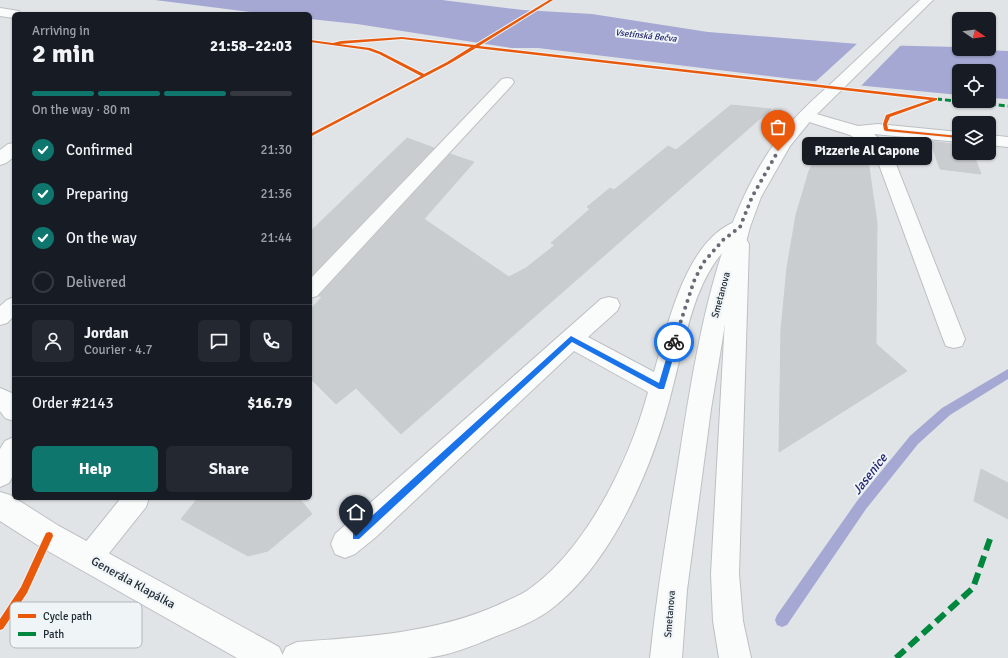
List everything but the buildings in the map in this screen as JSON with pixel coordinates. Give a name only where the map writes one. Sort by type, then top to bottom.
[{"type":"street","name":"Smetanova","points":[[666,658],[672,590],[699,409],[715,318],[740,227],[764,174],[783,143],[806,116],[927,0]]},
{"type":"street","points":[[0,12],[12,14]]},
{"type":"street","points":[[806,116],[858,131],[876,142],[886,156],[954,339]]},
{"type":"street","points":[[858,131],[878,129],[952,136]]},
{"type":"street","points":[[996,141],[1008,142]]},
{"type":"street","points":[[0,158],[12,149]]},
{"type":"street","points":[[297,658],[360,653],[436,642],[473,632],[538,601],[573,570],[607,518],[640,455],[651,425],[694,281],[703,263],[723,240],[740,227]]},
{"type":"street","points":[[735,658],[728,621],[725,574],[740,227]]},
{"type":"street","points":[[345,544],[366,527],[609,304]]},
{"type":"street","points":[[571,338],[662,387]]},
{"type":"street","points":[[0,399],[7,402],[12,408]]},
{"type":"street","points":[[0,474],[12,453]]},
{"type":"street","name":"Generála Klapálka","points":[[0,505],[49,536],[268,658]]},
{"type":"lane","points":[[312,289],[507,82]]},
{"type":"lane","points":[[0,317],[12,307]]},
{"type":"lane","points":[[88,558],[135,500]]},
{"type":"water","name":"Vsetínská Bečva","points":[[155,0],[442,0],[523,10],[592,14],[708,32],[871,45],[952,47],[952,56],[996,56],[996,51],[1008,51],[1008,99],[996,98],[996,64],[952,64],[952,94],[793,79],[538,48],[511,48],[357,24],[312,19],[312,12],[250,12]]},
{"type":"pier","points":[[860,41],[903,43],[860,87],[814,83]]},
{"type":"waterway","name":"Jasenice","points":[[782,620],[861,505],[914,440],[946,412],[1008,374]]},
{"type":"marked path","points":[[936,99],[1008,106]]},
{"type":"marked path","points":[[896,658],[973,588],[991,536]]},
{"type":"cycle path","points":[[312,135],[448,63],[551,0]]},
{"type":"cycle path","points":[[334,44],[341,42],[402,38],[936,99],[888,116],[885,124],[886,130],[952,136]]},
{"type":"cycle path","points":[[312,41],[369,49],[423,75]]},
{"type":"cycle path","points":[[16,602],[24,590],[49,536]]},
{"type":"cycle path","points":[[0,626],[10,611]]},
{"type":"way so far","points":[[674,342],[694,281],[703,263],[723,240],[740,227],[752,197],[778,151]]},
{"type":"place","name":"Pizzerie Al Capone","points":[[778,151]]},
{"type":"route","points":[[356,536],[571,338],[662,387],[674,342]]}]
